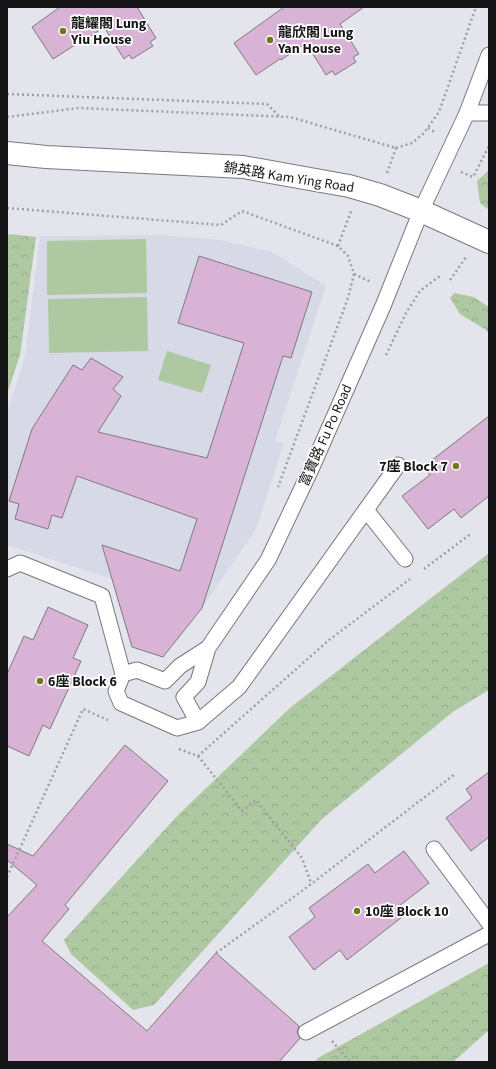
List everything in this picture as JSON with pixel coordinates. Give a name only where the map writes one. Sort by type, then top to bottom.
[{"type":"street","name":"錦英路 Kam Ying Road","points":[[7,153],[247,168],[348,186],[380,195],[421,211],[489,242]]},
{"type":"street","points":[[7,169],[46,156]]},
{"type":"lane","name":"富寶路 Fu Po Road","points":[[184,697],[198,682],[208,648],[268,560],[312,467],[383,306],[421,211],[467,113],[489,57]]},
{"type":"lane","points":[[467,113],[489,113]]},
{"type":"lane","points":[[7,569],[20,563],[102,596],[123,674],[116,691],[121,703],[177,728],[198,722],[239,687],[398,465]]},
{"type":"lane","points":[[366,510],[405,559]]},
{"type":"lane","name":"富寶路 Fu Po Road","points":[[164,681],[180,666],[208,648]]},
{"type":"lane","points":[[123,674],[137,670],[164,681],[184,697],[198,722]]},
{"type":"lane","points":[[434,850],[489,923]]},
{"type":"lane","points":[[312,1029],[489,934]]},
{"type":"path","points":[[7,117],[79,108],[279,116],[290,117],[396,148],[412,143],[424,133],[439,112],[476,7]]},
{"type":"path","points":[[7,94],[267,104],[279,116]]},
{"type":"path","points":[[473,177],[489,146]]},
{"type":"path","name":"富寶路 Fu Po Road","points":[[7,208],[221,225],[242,211],[338,246],[348,256],[354,274],[348,298],[276,491]]},
{"type":"path","points":[[198,756],[242,811],[256,800],[302,858],[312,883]]},
{"type":"path","points":[[216,953],[312,883],[455,774]]},
{"type":"path","points":[[312,1029],[350,1062]]},
{"type":"shaded area","points":[[160,235],[220,240],[272,252],[326,286],[275,441],[284,443],[256,529],[202,608],[7,545],[7,413],[25,356],[40,236]]},
{"type":"green space","points":[[489,170],[489,210],[480,203],[477,181]]},
{"type":"green space","points":[[9,234],[36,237],[20,355],[7,394],[7,237]]},
{"type":"green space","points":[[146,239],[147,293],[47,295],[47,241]]},
{"type":"green space","points":[[454,293],[474,297],[489,307],[489,334],[486,330],[460,314],[450,298]]},
{"type":"green space","points":[[147,297],[148,351],[49,353],[48,299]]},
{"type":"green space","points":[[167,351],[211,365],[202,393],[158,380]]},
{"type":"green space","points":[[489,553],[489,690],[454,711],[322,819],[154,1005],[133,1010],[71,954],[64,940],[178,815],[291,707]]},
{"type":"green space","points":[[489,963],[489,1030],[453,1062],[315,1062],[318,1058]]},
{"type":"building","name":"龍耀閣 Lung Yiu House","points":[[60,7],[137,7],[156,38],[150,42],[153,46],[132,59],[129,55],[124,59],[104,27],[53,59],[32,27]]},
{"type":"building","name":"龍欣閣 Lung Yan House","points":[[284,7],[364,7],[340,24],[359,54],[353,57],[356,62],[335,75],[332,71],[326,75],[306,43],[256,75],[234,43]]},
{"type":"building","points":[[199,256],[312,292],[291,358],[283,356],[202,608],[163,657],[132,647],[102,545],[180,571],[197,519],[77,476],[62,518],[52,515],[48,529],[15,519],[19,504],[9,501],[32,429],[73,365],[82,370],[91,358],[123,377],[113,389],[121,396],[98,432],[207,458],[244,343],[178,323]]},
{"type":"building","name":"7座 Block 7","points":[[489,416],[489,496],[461,518],[454,509],[428,529],[402,496],[430,475],[423,467]]},
{"type":"building","name":"6座 Block 6","points":[[48,607],[88,625],[73,658],[81,661],[50,729],[43,725],[29,756],[7,746],[7,674],[24,636],[33,640]]},
{"type":"building","points":[[125,745],[168,781],[65,905],[69,909],[42,941],[147,1031],[216,953],[299,1026],[297,1032],[300,1038],[279,1062],[7,1062],[7,917],[37,885],[7,860],[7,844],[33,856]]},
{"type":"building","points":[[489,772],[489,837],[471,851],[446,818],[472,798],[466,789]]},
{"type":"building","name":"10座 Block 10","points":[[404,851],[429,883],[399,906],[406,914],[347,960],[340,950],[314,970],[289,937],[315,917],[309,908],[368,864],[375,873]]},
{"type":"place","name":"龍耀閣 Lung Yiu House","points":[[63,31]]},
{"type":"place","name":"龍欣閣 Lung Yan House","points":[[270,40]]},
{"type":"place","name":"7座 Block 7","points":[[456,466]]},
{"type":"place","name":"6座 Block 6","points":[[40,681]]},
{"type":"place","name":"10座 Block 10","points":[[357,911]]}]
